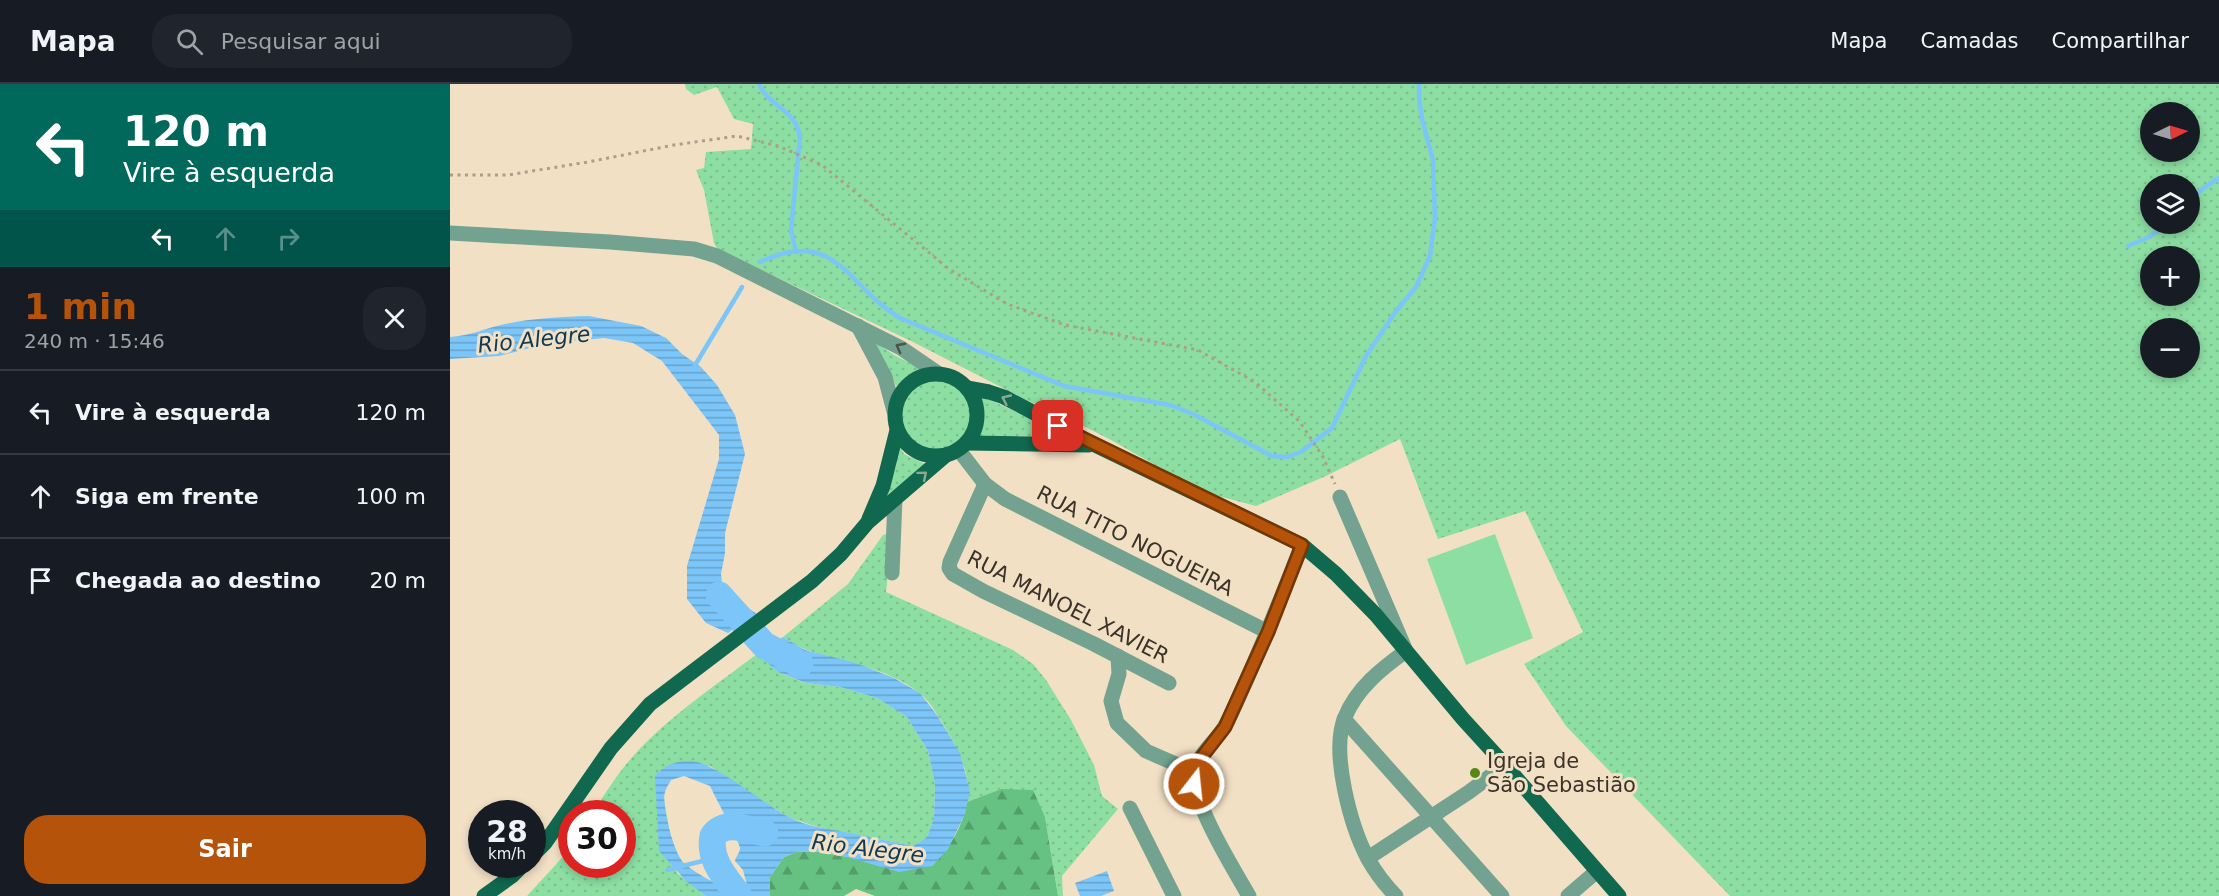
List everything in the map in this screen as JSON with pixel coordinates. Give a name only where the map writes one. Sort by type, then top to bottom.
[{"type":"main road","points":[[546,842],[610,748],[650,704],[781,606],[841,554],[868,522],[957,449],[975,425],[976,412],[974,399],[959,381],[939,374],[926,375],[909,384],[897,399],[894,411],[897,430],[883,486],[868,522]]},
{"type":"main road","points":[[967,388],[1004,397],[1095,445],[1302,545],[1336,574],[1376,615],[1463,719],[1619,896]]},
{"type":"main road","points":[[897,430],[912,448],[921,453],[957,449],[1095,445]]},
{"type":"main road","points":[[484,896],[509,878]]},
{"type":"street","points":[[450,233],[694,249],[717,256],[902,348],[939,374]]},
{"type":"street","points":[[858,326],[885,377],[894,411]]},
{"type":"street","name":"RUA TITO NOGUEIRA","points":[[957,449],[985,484],[1005,499],[1268,632]]},
{"type":"street","name":"RUA MANOEL XAVIER","points":[[985,484],[952,557],[949,568],[953,574],[1169,683]]},
{"type":"street","points":[[1340,497],[1406,651],[1380,670],[1359,692],[1344,719],[1340,739],[1346,800],[1368,858],[1384,883],[1396,896]]},
{"type":"street","points":[[892,573],[895,499]]},
{"type":"street","points":[[1249,896],[1212,828],[1194,784],[1194,772],[1201,758],[1225,727],[1268,632],[1302,545]]},
{"type":"street","points":[[1118,657],[1119,674],[1111,701],[1117,723],[1146,751],[1194,772]]},
{"type":"street","points":[[1344,719],[1502,896]]},
{"type":"street","points":[[1368,858],[1431,818],[1505,765]]},
{"type":"street","points":[[1130,808],[1174,896]]},
{"type":"street","points":[[1568,896],[1596,871]]},
{"type":"path","points":[[450,175],[508,175],[674,145],[738,136],[778,146],[822,165],[949,269],[1007,304],[1065,326],[1198,350],[1255,382],[1300,422],[1323,457],[1340,497]]},
{"type":"green space","points":[[685,84],[2219,84],[2219,896],[1730,896],[1566,726],[1524,664],[1583,632],[1525,511],[1438,539],[1400,439],[1326,476],[1256,506],[1203,492],[1052,410],[1028,401],[913,342],[719,252],[714,243],[704,190],[696,170],[704,168],[706,152],[751,149],[753,124],[734,119],[717,87],[694,95],[686,89]]},
{"type":"green space","points":[[870,338],[894,355],[920,368],[896,386],[885,361]]},
{"type":"green space","points":[[937,380],[956,386],[966,396],[972,415],[966,434],[956,444],[937,450],[918,444],[908,434],[902,415],[908,396],[918,386]]},
{"type":"green space","points":[[977,394],[1080,441],[1022,436],[979,439],[983,420]]},
{"type":"green space","points":[[899,445],[904,454],[927,465],[891,492],[880,505],[896,466]]},
{"type":"green space","points":[[889,533],[892,539],[886,592],[1013,650],[1033,664],[1071,720],[1094,765],[1102,796],[1118,809],[1062,876],[1063,896],[1058,896],[1045,817],[1001,789],[967,802],[967,779],[960,755],[937,715],[918,692],[879,671],[807,650],[783,637],[848,584],[883,535]]},
{"type":"green space","points":[[1495,534],[1533,638],[1466,665],[1427,559]]},
{"type":"green space","points":[[757,654],[778,672],[805,683],[840,687],[877,698],[907,717],[928,751],[935,784],[934,818],[927,837],[913,846],[818,827],[793,819],[761,801],[710,766],[659,771],[677,873],[706,896],[527,896],[546,878],[558,862],[558,878],[636,878],[636,800],[601,800],[636,753],[694,701]]},
{"type":"green space","points":[[1001,789],[1033,790],[1045,817],[1058,896],[875,896],[856,889],[844,896],[770,896],[770,877],[784,857],[797,852],[814,851],[932,866],[954,837],[967,802]]},
{"type":"water","points":[[589,316],[641,326],[666,338],[682,354],[701,367],[717,385],[735,415],[745,454],[725,533],[725,553],[721,574],[723,591],[757,614],[728,633],[706,623],[687,599],[687,566],[719,459],[719,435],[662,361],[633,343],[604,338],[545,344],[499,356],[450,359],[450,337],[526,320]]},
{"type":"water","points":[[783,637],[805,650],[856,663],[894,678],[920,693],[937,715],[960,753],[970,791],[965,814],[948,849],[932,866],[899,872],[836,854],[814,851],[797,852],[784,857],[770,877],[770,896],[742,896],[748,889],[743,870],[735,861],[740,848],[736,837],[710,786],[684,776],[671,780],[665,790],[664,798],[676,850],[690,868],[740,896],[706,896],[687,882],[659,851],[655,776],[671,764],[686,761],[702,763],[714,769],[780,812],[803,823],[913,846],[927,837],[934,818],[935,784],[928,751],[907,717],[877,698],[840,687],[806,683],[778,672],[757,654]]},
{"type":"water","points":[[1107,871],[1114,891],[1101,896],[1080,896],[1075,883]]},
{"type":"waterway","points":[[759,84],[769,98],[793,120],[800,137],[791,230],[796,252]]},
{"type":"waterway","points":[[760,262],[786,253],[807,251],[824,256],[839,265],[882,305],[900,318],[1064,386],[1170,405],[1193,414],[1272,456],[1287,457],[1301,452],[1332,428],[1366,356],[1396,311],[1416,287],[1430,256],[1435,218],[1433,160],[1422,119],[1419,84]]},
{"type":"waterway","points":[[2200,191],[2219,178]]},
{"type":"waterway","points":[[2128,246],[2153,234]]},
{"type":"waterway","points":[[694,367],[742,287]]},
{"type":"waterway","name":"Rio Alegre","points":[[719,595],[764,645],[800,664]]},
{"type":"waterway","name":"Rio Alegre","points":[[739,896],[716,861],[712,845],[713,836],[718,831],[730,827],[765,833]]},
{"type":"waterway","points":[[667,870],[714,858]]},
{"type":"place","name":"Igreja de São Sebastião","points":[[1475,773]]},
{"type":"route","points":[[1058,426],[1302,545],[1268,632],[1225,727],[1201,758],[1194,772],[1194,784]]}]
